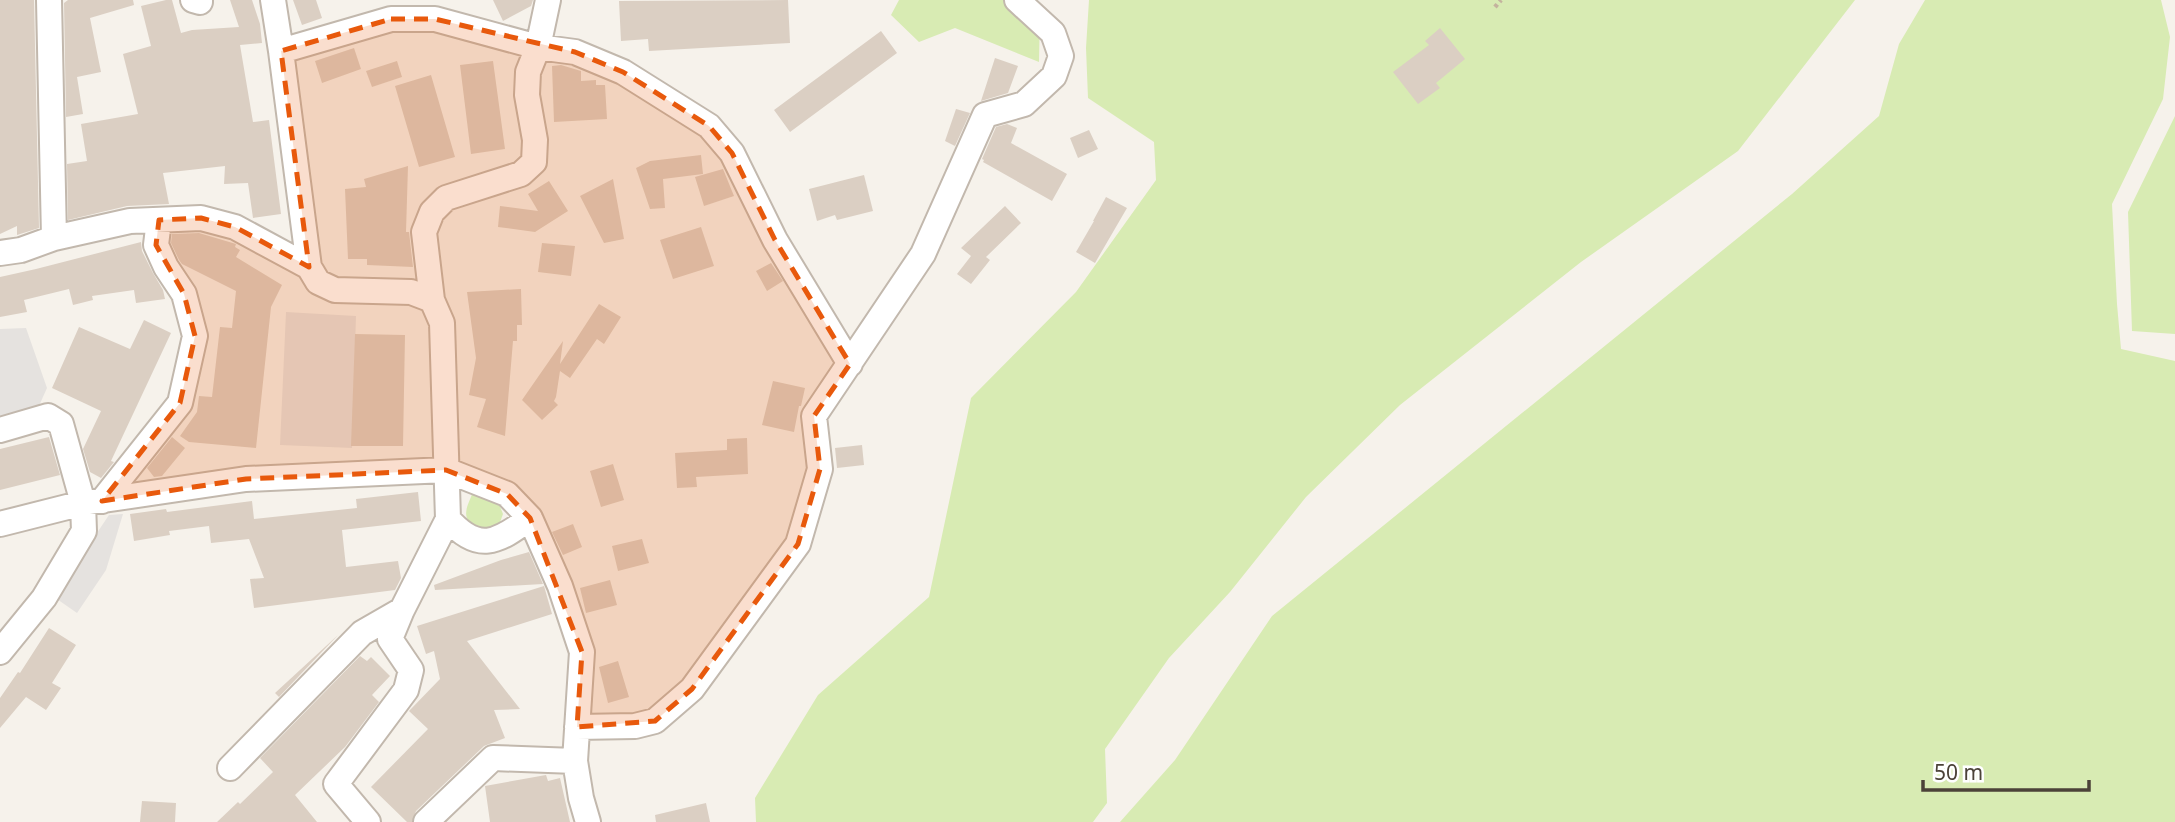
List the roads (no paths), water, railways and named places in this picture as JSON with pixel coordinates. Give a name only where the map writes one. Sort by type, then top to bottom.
[{"type":"street","points":[[49,0],[54,238]]},
{"type":"street","points":[[193,0],[200,0]]},
{"type":"street","points":[[272,0],[309,267],[318,282],[335,290],[411,292],[432,300]]},
{"type":"street","points":[[368,822],[336,784],[406,690],[411,670],[390,639],[448,519],[442,323],[432,300],[425,232],[432,212],[446,198],[521,174],[534,162],[535,140],[527,95],[528,72],[538,47],[548,0]]},
{"type":"street","points":[[578,727],[635,726],[655,721],[692,690],[798,544],[820,469],[814,416],[923,254],[985,115],[1024,104],[1054,76],[1061,56],[1053,33],[1017,0]]},
{"type":"street","points":[[281,51],[391,19],[435,19],[538,47],[575,52],[623,72],[709,126],[732,153],[775,240],[850,364]]},
{"type":"street","points":[[0,253],[21,250],[54,238],[130,221],[201,218],[235,227],[309,267]]},
{"type":"street","points":[[0,652],[44,598],[83,531],[93,502],[180,403],[195,335],[184,294],[156,246],[159,220]]},
{"type":"street","points":[[0,430],[48,416],[61,424],[93,502]]},
{"type":"street","points":[[0,524],[93,502],[246,479],[446,470],[506,494],[530,518],[561,586],[583,652],[575,761],[581,798],[589,822]]},
{"type":"street","points":[[448,519],[474,541],[493,540],[530,518]]},
{"type":"street","points":[[230,768],[362,633],[402,610]]},
{"type":"street","points":[[426,822],[493,758],[575,761]]}]
